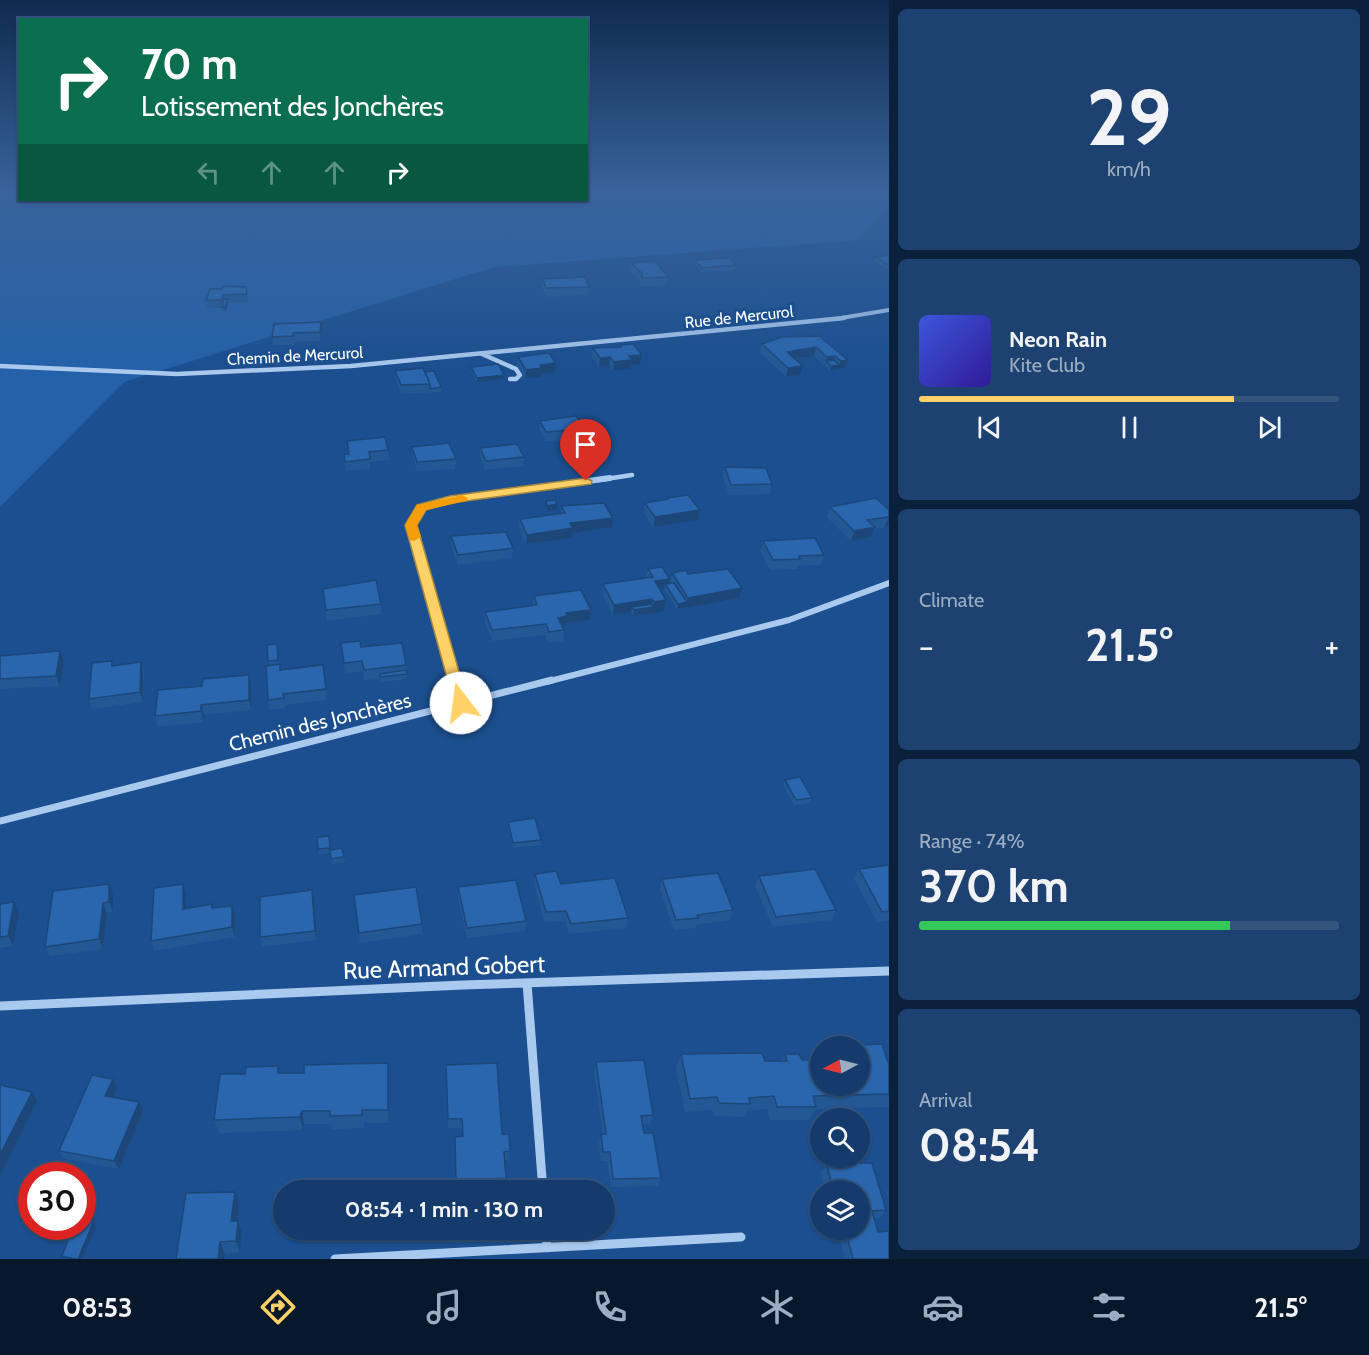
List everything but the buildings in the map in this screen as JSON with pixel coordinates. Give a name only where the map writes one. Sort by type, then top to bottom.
[{"type":"street","name":"Rue de Mercurol","points":[[590,343],[830,320],[889,310]]},
{"type":"street","name":"Chemin de Mercurol","points":[[0,366],[177,374],[351,366],[590,343]]},
{"type":"street","points":[[481,354],[516,369],[519,375],[516,379],[510,379]]},
{"type":"street","points":[[461,703],[411,525],[422,508],[450,500],[632,475]]},
{"type":"street","name":"Chemin des Jonchères","points":[[0,821],[789,620],[889,583]]},
{"type":"street","name":"Rue Armand Gobert","points":[[0,1006],[527,983],[889,971]]},
{"type":"street","points":[[527,983],[542,1180]]},
{"type":"street","points":[[335,1259],[741,1237]]},
{"type":"street","points":[[547,1240],[547,1248]]},
{"type":"shaded area","points":[[0,250],[727,250],[494,267],[124,382],[0,507]]},
{"type":"slow traffic","points":[[414,537],[411,525],[422,508],[462,498]]},
{"type":"route","points":[[461,703],[411,525],[422,508],[450,500],[586,481]]}]
